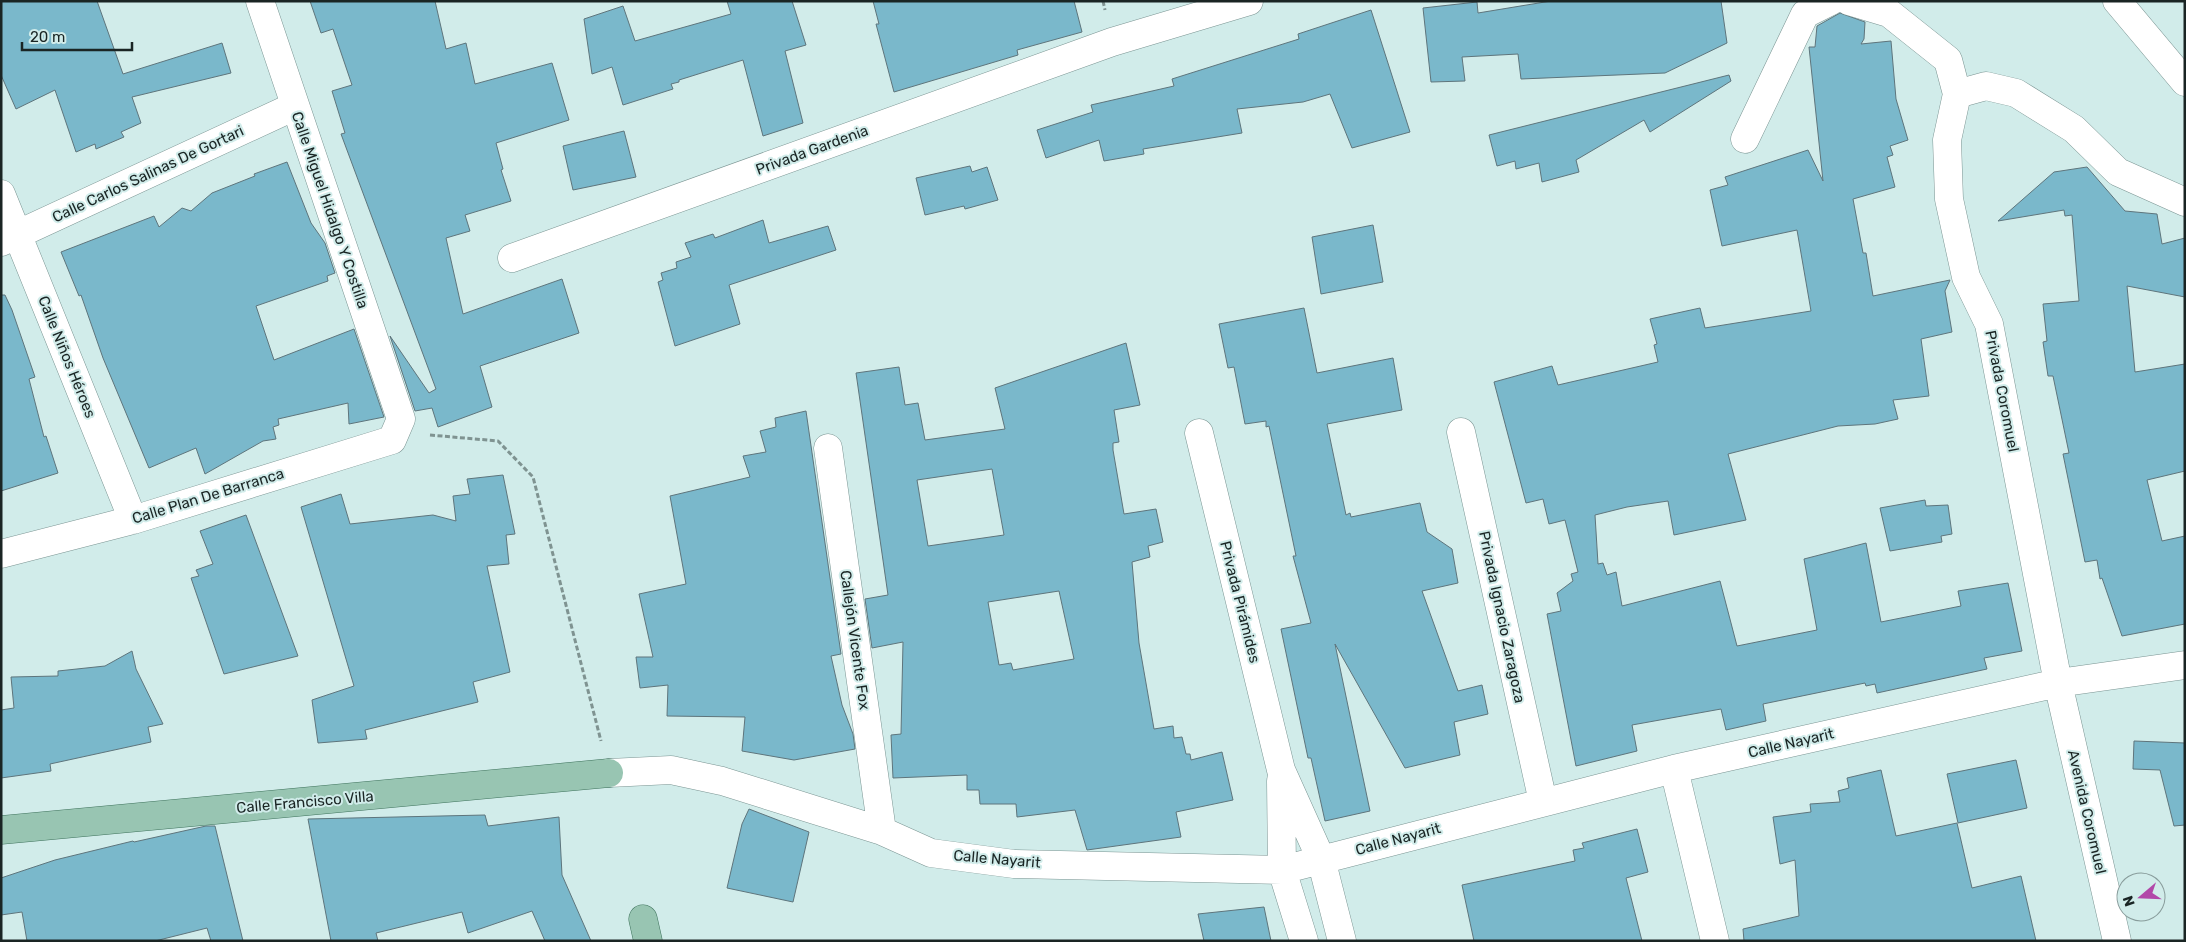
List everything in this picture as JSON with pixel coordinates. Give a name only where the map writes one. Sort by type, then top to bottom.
[{"type":"main road","name":"Calle Francisco Villa","points":[[1,830],[609,773]]},
{"type":"street","name":"Calle Miguel Hidalgo Y Costilla","points":[[260,1],[398,426]]},
{"type":"street","name":"Privada Gardenia","points":[[512,258],[1112,42],[1248,1]]},
{"type":"street","points":[[1745,139],[1805,14],[1831,1]]},
{"type":"street","name":"Privada Coromuel","points":[[1849,1],[1890,13],[1948,60],[1957,94],[1947,140],[1949,199],[1966,277],[1989,324],[2058,682]]},
{"type":"street","points":[[2117,1],[2185,82]]},
{"type":"street","points":[[1957,94],[1986,86],[2016,93],[2074,129],[2118,172],[2185,202]]},
{"type":"street","name":"Calle Carlos Salinas De Gortari","points":[[9,238],[295,106]]},
{"type":"street","name":"Calle Niños Héroes","points":[[1,194],[9,238],[133,520]]},
{"type":"street","name":"Calle Plan De Barranca","points":[[1,554],[133,520],[392,440],[398,426]]},
{"type":"street","name":"Privada Ignacio Zaragoza","points":[[1461,432],[1542,802]]},
{"type":"street","name":"Privada Pirámides","points":[[1199,433],[1281,770],[1321,859],[1342,941]]},
{"type":"street","name":"Callejón Vicente Fox","points":[[828,448],[882,831]]},
{"type":"street","name":"Calle Nayarit","points":[[609,773],[671,770],[722,781],[882,831],[932,853],[1014,864],[1282,870],[1674,769],[2058,682],[2185,665]]},
{"type":"street","name":"Avenida Coromuel","points":[[2058,682],[2117,941]]},
{"type":"street","points":[[1674,769],[1715,941]]},
{"type":"street","name":"Privada Pirámides","points":[[1281,770],[1282,870],[1304,941]]},
{"type":"path","points":[[398,426],[403,432],[498,441],[533,477],[609,773]]},
{"type":"building","points":[[1,1],[97,1],[123,74],[222,43],[231,73],[132,97],[141,123],[121,132],[124,137],[96,149],[95,144],[76,152],[55,90],[16,109],[1,75]]},
{"type":"building","points":[[310,1],[435,1],[446,49],[466,43],[475,84],[552,63],[569,120],[496,143],[503,169],[501,170],[511,201],[465,215],[470,231],[446,238],[463,314],[562,279],[579,333],[480,366],[492,407],[438,427],[432,408],[415,411],[390,336],[429,393],[436,389],[341,134],[345,133],[332,91],[352,85],[333,29],[321,33]]},
{"type":"building","points":[[727,1],[792,1],[806,45],[785,51],[803,123],[763,136],[743,60],[679,80],[679,82],[671,84],[673,89],[623,105],[612,67],[592,74],[584,19],[623,6],[635,41],[731,14]]},
{"type":"building","points":[[873,1],[1074,1],[1082,32],[1017,50],[1018,55],[894,92],[876,24],[879,24]]},
{"type":"building","points":[[1551,1],[1721,1],[1727,43],[1665,73],[1521,79],[1518,54],[1462,57],[1465,81],[1431,82],[1423,8],[1477,2],[1478,13]]},
{"type":"building","points":[[1371,10],[1410,132],[1352,148],[1330,94],[1303,102],[1237,109],[1242,133],[1143,149],[1144,154],[1104,161],[1099,140],[1046,158],[1037,130],[1093,112],[1091,105],[1174,86],[1172,79],[1299,39],[1298,34]]},
{"type":"building","points":[[1840,13],[1865,22],[1864,39],[1861,44],[1891,41],[1896,99],[1908,140],[1890,146],[1893,155],[1887,157],[1895,187],[1853,199],[1863,253],[1866,253],[1873,296],[1950,280],[1945,291],[1952,332],[1921,339],[1929,396],[1893,400],[1898,419],[1875,424],[1838,426],[1728,454],[1746,520],[1674,535],[1668,501],[1627,507],[1595,515],[1598,564],[1603,563],[1607,575],[1616,572],[1622,606],[1720,581],[1737,646],[1817,630],[1804,559],[1866,543],[1881,622],[1961,606],[1958,591],[2008,583],[2022,651],[1984,658],[1987,669],[1877,693],[1875,684],[1866,686],[1865,683],[1763,704],[1766,721],[1726,730],[1721,709],[1632,725],[1637,751],[1576,766],[1547,614],[1561,611],[1557,593],[1573,581],[1571,574],[1578,572],[1565,520],[1549,524],[1543,499],[1526,503],[1494,382],[1552,366],[1558,385],[1658,362],[1654,345],[1657,344],[1650,319],[1700,308],[1705,328],[1811,311],[1797,230],[1722,246],[1710,190],[1728,185],[1725,177],[1808,150],[1823,181],[1809,47],[1815,47],[1817,26]]},
{"type":"building","points":[[1729,75],[1731,81],[1650,132],[1644,120],[1576,160],[1579,172],[1542,182],[1539,163],[1516,169],[1515,161],[1497,166],[1489,135]]},
{"type":"building","points":[[624,131],[636,177],[573,190],[563,146]]},
{"type":"building","points":[[287,162],[311,223],[325,243],[335,273],[327,276],[328,281],[256,306],[274,360],[354,329],[384,417],[349,424],[348,403],[278,419],[279,425],[273,427],[276,439],[263,441],[205,474],[196,448],[149,468],[103,358],[81,295],[79,296],[61,252],[154,216],[159,227],[182,208],[191,211],[212,193],[255,176],[254,174]]},
{"type":"building","points":[[970,166],[972,172],[987,167],[998,200],[965,209],[964,206],[925,215],[916,178]]},
{"type":"building","points":[[2087,167],[2125,211],[2157,214],[2162,244],[2185,238],[2185,297],[2127,286],[2135,372],[2185,364],[2185,471],[2147,480],[2162,541],[2185,536],[2185,624],[2122,636],[2102,578],[2100,579],[2097,560],[2085,562],[2063,454],[2069,453],[2053,376],[2048,376],[2043,342],[2047,341],[2043,304],[2079,301],[2072,215],[2065,216],[2064,210],[1998,221],[2054,172]]},
{"type":"building","points":[[763,220],[769,243],[828,226],[836,250],[729,285],[740,324],[675,346],[658,282],[663,280],[661,273],[677,268],[676,262],[691,257],[685,243],[713,234],[715,238]]},
{"type":"building","points":[[1373,225],[1383,282],[1321,294],[1312,237]]},
{"type":"building","points":[[1,295],[5,295],[12,310],[35,377],[29,379],[44,437],[46,436],[58,473],[1,491]]},
{"type":"building","points":[[1304,308],[1317,373],[1393,358],[1402,410],[1327,424],[1346,515],[1350,513],[1351,517],[1420,503],[1427,532],[1452,549],[1458,583],[1422,591],[1458,691],[1482,685],[1488,714],[1454,722],[1460,755],[1405,768],[1335,644],[1370,811],[1325,821],[1311,758],[1308,758],[1281,629],[1311,623],[1293,556],[1296,556],[1269,426],[1266,427],[1266,421],[1245,424],[1234,367],[1228,368],[1219,324]]},
{"type":"building","points":[[1126,343],[1140,405],[1114,410],[1119,442],[1113,443],[1113,450],[1124,514],[1156,509],[1163,542],[1148,546],[1150,557],[1132,562],[1139,643],[1154,729],[1173,726],[1174,738],[1182,737],[1186,754],[1190,754],[1191,760],[1222,752],[1233,800],[1176,812],[1181,837],[1087,850],[1075,810],[1017,817],[1016,804],[980,804],[979,790],[967,790],[967,775],[893,778],[891,735],[901,734],[903,642],[872,648],[865,599],[888,595],[856,373],[899,367],[905,405],[918,403],[925,440],[1005,429],[995,388]],"holes":[[[992,469],[1004,535],[928,546],[917,480]],[[1059,591],[1074,659],[1013,670],[1011,663],[999,665],[988,602]]]},
{"type":"building","points":[[806,411],[841,654],[831,656],[842,705],[853,734],[855,749],[794,760],[742,751],[745,717],[667,716],[668,685],[640,688],[636,657],[653,657],[639,594],[686,584],[670,496],[750,477],[743,456],[766,452],[760,431],[776,427],[775,418]]},
{"type":"building","points":[[503,475],[515,534],[506,535],[509,564],[487,566],[510,672],[473,682],[478,702],[365,730],[367,739],[318,743],[312,700],[354,686],[301,507],[341,494],[350,524],[433,515],[456,521],[453,496],[470,494],[467,479]]},
{"type":"building","points":[[1925,500],[1926,506],[1948,505],[1952,534],[1941,536],[1942,542],[1890,551],[1880,508]]},
{"type":"building","points":[[246,515],[298,656],[224,674],[191,578],[199,576],[196,570],[213,564],[200,531]]},
{"type":"building","points":[[132,651],[136,669],[163,724],[148,727],[151,742],[50,764],[51,771],[1,778],[1,710],[14,708],[11,677],[58,676],[58,671],[105,666]]},
{"type":"building","points":[[2134,741],[2185,743],[2185,825],[2174,826],[2160,770],[2133,769]]},
{"type":"building","points":[[2016,760],[2027,808],[1958,823],[1947,774]]},
{"type":"building","points":[[1881,770],[1896,836],[1957,823],[1972,888],[2021,876],[2036,941],[1744,941],[1743,929],[1799,916],[1795,860],[1780,864],[1773,817],[1811,812],[1810,804],[1840,802],[1838,791],[1849,788],[1847,778]]},
{"type":"building","points":[[749,809],[809,832],[793,902],[727,888],[742,824]]},
{"type":"building","points":[[485,815],[488,826],[559,817],[562,875],[591,941],[545,941],[532,911],[468,933],[462,912],[376,933],[378,941],[331,941],[308,819]]},
{"type":"building","points":[[206,826],[215,826],[243,941],[211,941],[207,928],[155,941],[27,941],[22,912],[1,915],[1,878],[55,860]]},
{"type":"building","points":[[1637,829],[1648,872],[1626,878],[1642,941],[1474,941],[1462,885],[1575,861],[1573,850],[1584,848],[1582,843]]},
{"type":"building","points":[[1264,907],[1271,941],[1204,941],[1198,914]]}]
